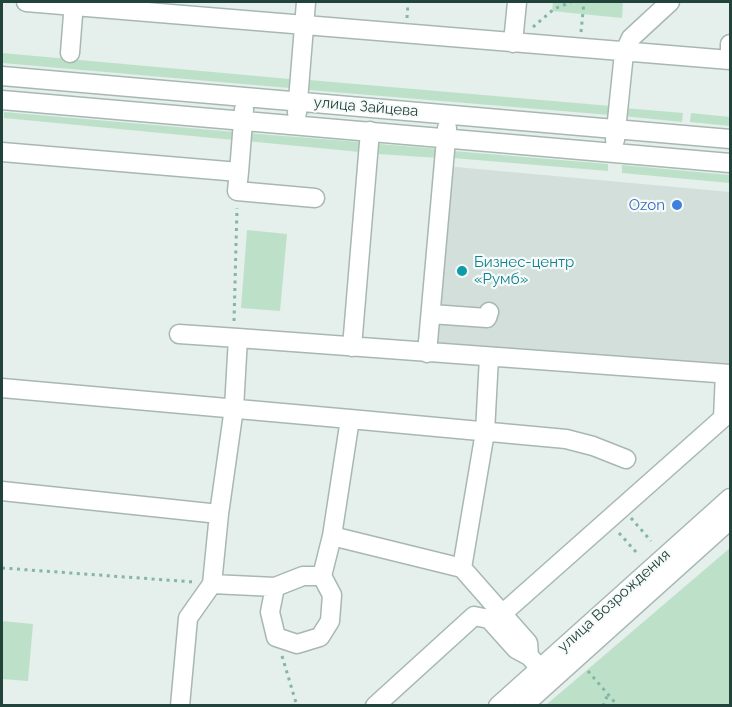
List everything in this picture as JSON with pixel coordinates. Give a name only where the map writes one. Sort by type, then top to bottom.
[{"type":"street","points":[[26,2],[74,3],[579,49],[730,60],[730,44]]},
{"type":"street","points":[[296,125],[306,2]]},
{"type":"street","points":[[513,43],[517,2]]},
{"type":"street","points":[[614,152],[624,52],[631,38],[670,2]]},
{"type":"street","points":[[70,53],[74,3]]},
{"type":"street","name":"улица Зайцева","points":[[2,76],[730,139]]},
{"type":"street","points":[[245,96],[237,191],[315,198]]},
{"type":"street","name":"улица Зайцева","points":[[2,100],[730,163]]},
{"type":"street","points":[[428,353],[448,115]]},
{"type":"street","points":[[352,347],[370,131]]},
{"type":"street","points":[[2,152],[239,172]]},
{"type":"street","points":[[431,314],[487,318],[489,312]]},
{"type":"street","points":[[179,334],[728,374],[723,418],[502,614]]},
{"type":"street","points":[[180,705],[188,618],[212,584],[234,408],[238,338]]},
{"type":"street","points":[[462,568],[485,432],[489,357]]},
{"type":"street","points":[[2,388],[566,439],[593,446],[626,459]]},
{"type":"street","points":[[275,587],[270,612],[276,637],[297,644],[323,641],[330,621],[332,595],[322,576],[332,536],[351,419]]},
{"type":"street","points":[[2,491],[219,514]]},
{"type":"street","name":"улица Возрождения","points":[[498,705],[730,498]]},
{"type":"street","name":"улица Возрождения","points":[[523,705],[540,668],[730,520]]},
{"type":"street","points":[[332,536],[462,568],[528,643],[540,668]]},
{"type":"street","points":[[212,584],[275,587],[303,576],[322,576]]},
{"type":"street","points":[[375,705],[474,616],[489,620],[516,649],[540,668]]},
{"type":"path","points":[[554,9],[555,2]]},
{"type":"path","points":[[513,43],[554,9],[571,2]]},
{"type":"path","points":[[579,49],[584,2]]},
{"type":"path","points":[[237,191],[233,318],[238,338]]},
{"type":"path","points":[[622,508],[651,541]]},
{"type":"path","points":[[608,520],[637,553]]},
{"type":"path","points":[[2,568],[212,584]]},
{"type":"path","points":[[276,637],[297,705]]},
{"type":"path","points":[[586,669],[618,705]]},
{"type":"path","points":[[603,705],[608,694]]},
{"type":"shaded area","points":[[434,165],[730,192],[730,372],[418,348]]},
{"type":"green space","points":[[553,2],[623,2],[622,18],[552,11]]},
{"type":"green space","points":[[2,53],[290,79],[289,88],[2,63]]},
{"type":"green space","points":[[309,80],[611,106],[610,115],[309,90]]},
{"type":"green space","points":[[624,108],[683,113],[682,122],[623,116]]},
{"type":"green space","points":[[4,112],[235,132],[234,140],[4,118]]},
{"type":"green space","points":[[691,113],[730,117],[730,126],[690,122]]},
{"type":"green space","points":[[246,133],[360,142],[360,152],[246,141]]},
{"type":"green space","points":[[379,144],[440,149],[439,158],[378,154]]},
{"type":"green space","points":[[453,151],[608,164],[608,171],[453,158]]},
{"type":"green space","points":[[622,165],[730,175],[730,183],[622,173]]},
{"type":"green space","points":[[247,230],[287,234],[280,311],[241,308]]},
{"type":"green space","points":[[730,548],[730,705],[546,705]]},
{"type":"green space","points":[[2,621],[33,624],[28,681],[2,679]]},
{"type":"place","name":"Ozon","points":[[677,205]]},
{"type":"place","name":"Бизнес-центр «Румб»","points":[[462,271]]}]
